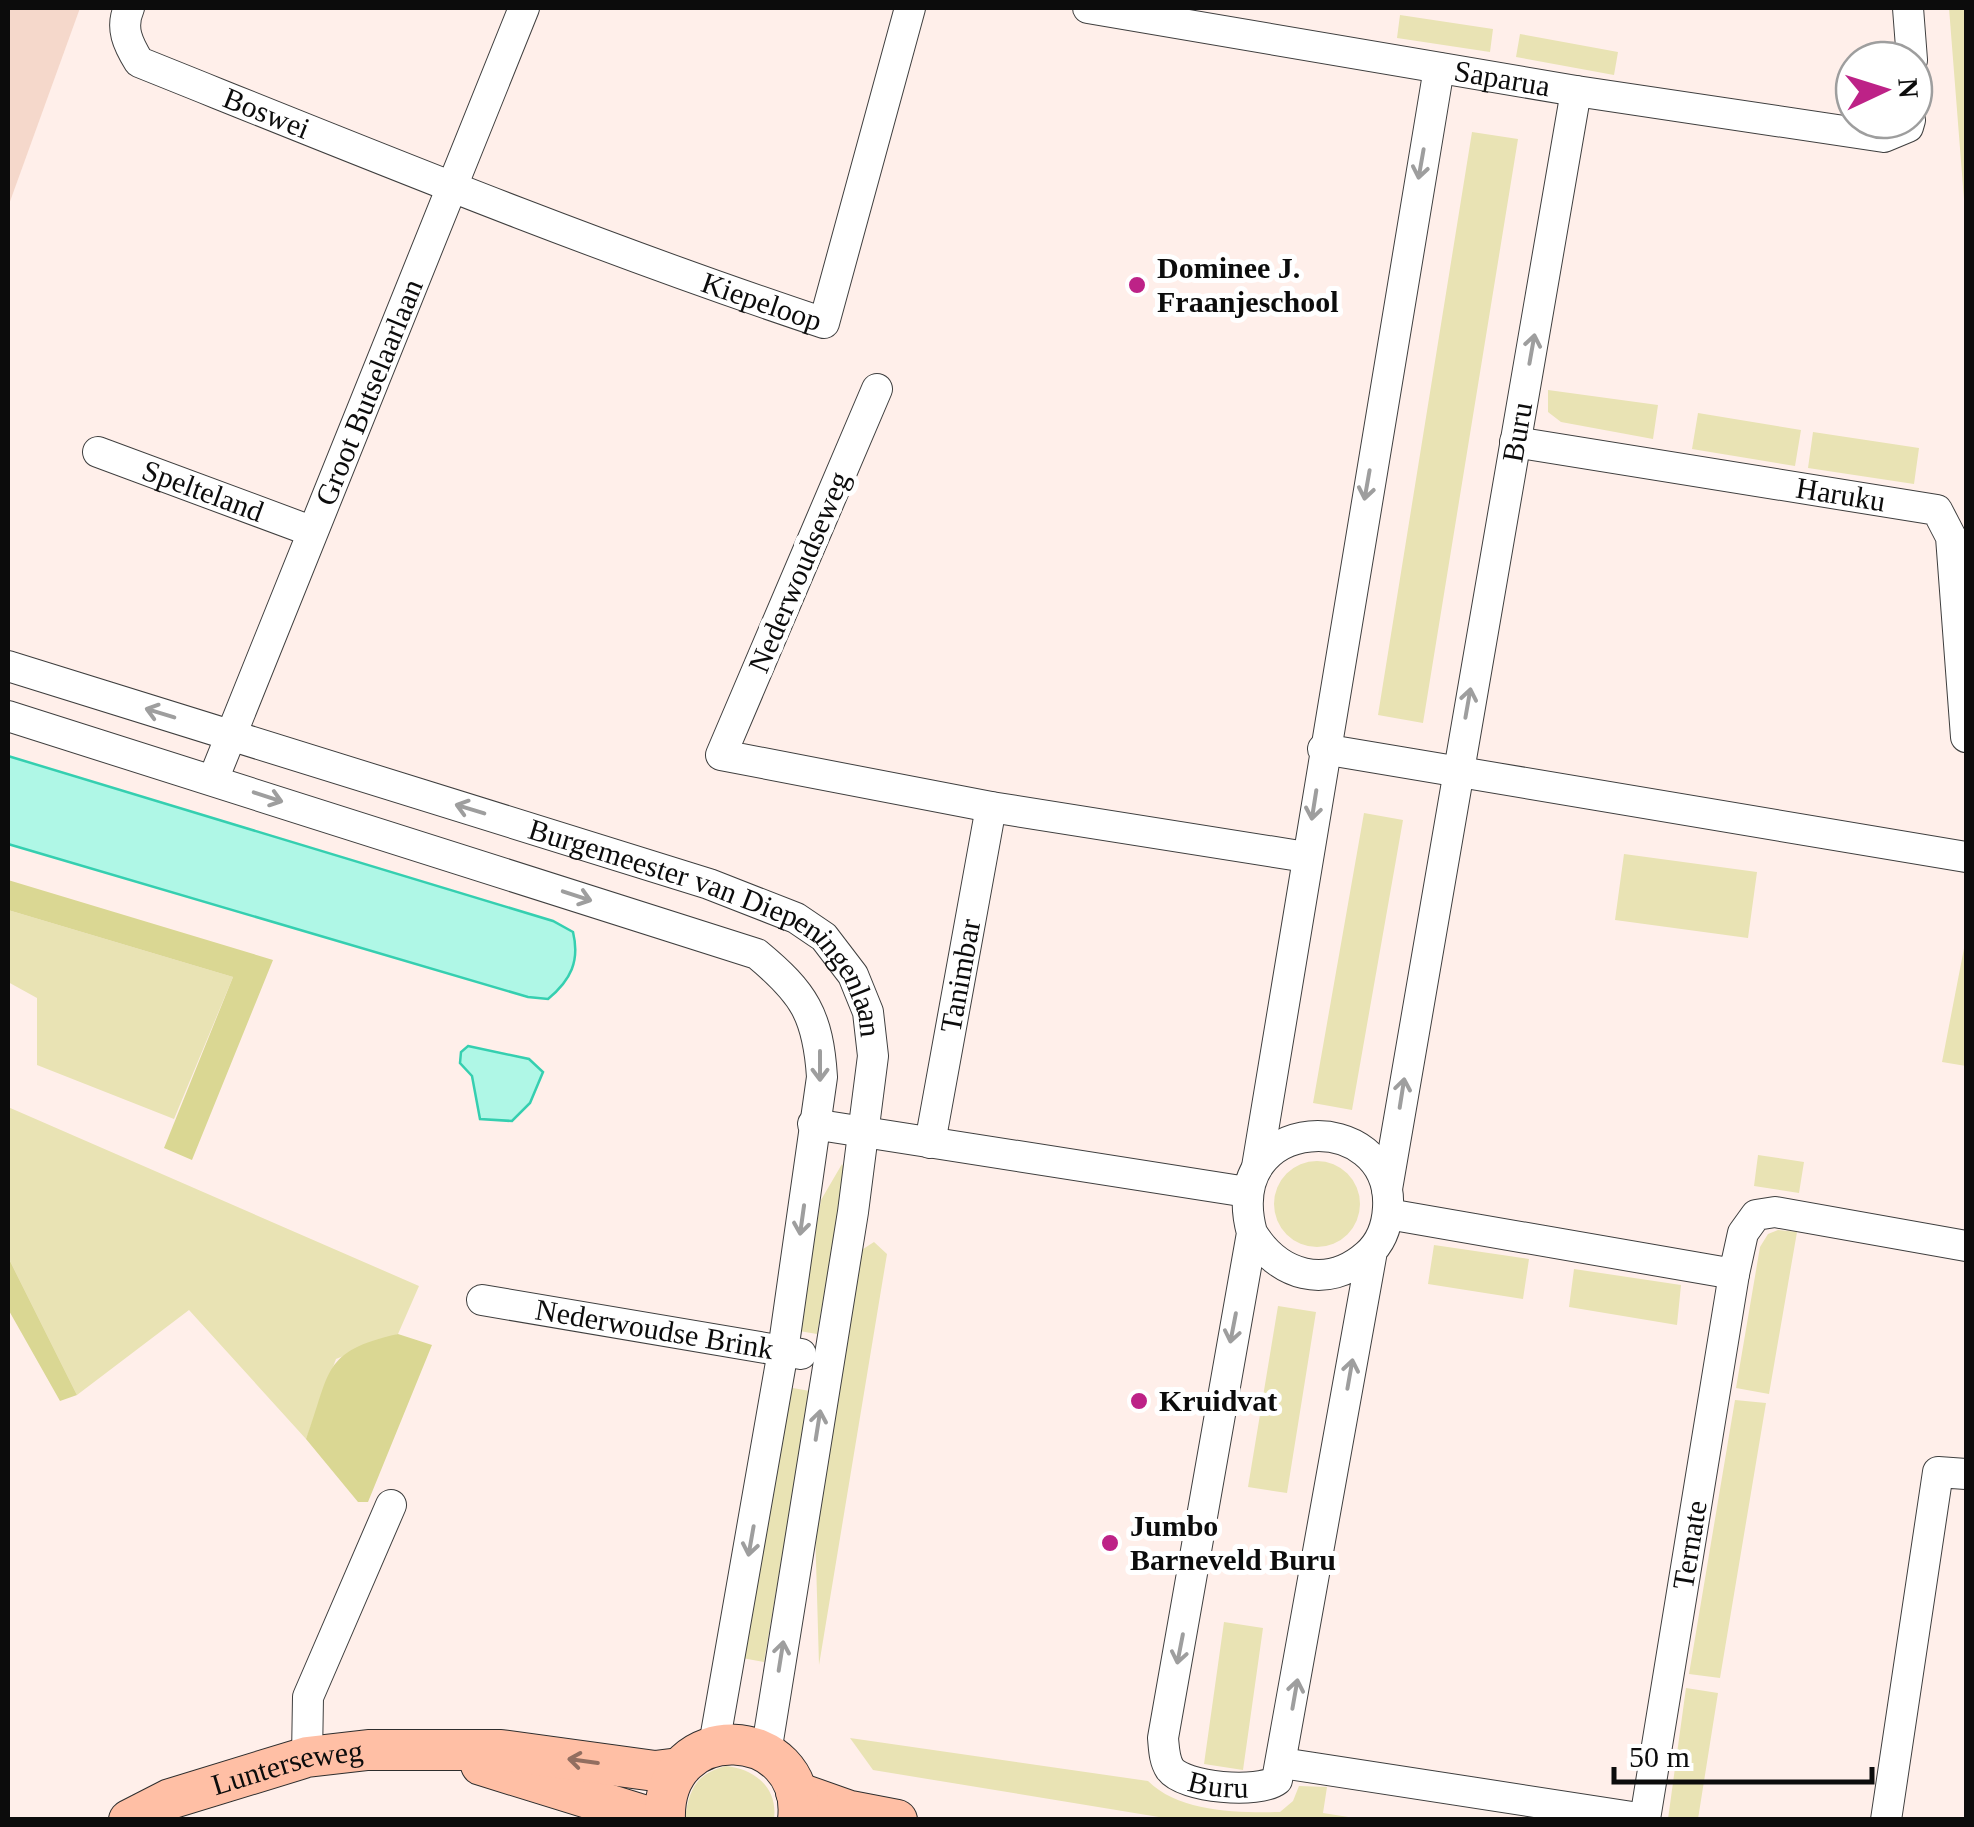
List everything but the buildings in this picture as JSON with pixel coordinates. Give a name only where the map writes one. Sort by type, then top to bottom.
[{"type":"main road","points":[[662,1820],[669,1784],[679,1768],[714,1745],[750,1745],[766,1752],[780,1763],[797,1806],[897,1820]]},
{"type":"main road","name":"Lunterseweg","points":[[130,1820],[170,1798],[307,1757],[368,1750],[501,1750],[655,1771],[679,1768]]},
{"type":"main road","name":"Lunterseweg","points":[[454,1753],[496,1771],[662,1820]]},
{"type":"street","name":"Boswei","points":[[129,8],[125,18],[126,40],[139,62],[450,187]]},
{"type":"street","name":"Groot Butselaarlaan","points":[[213,780],[228,734],[524,8]]},
{"type":"street","name":"Kiepeloop","points":[[450,187],[695,280],[824,323],[910,8]]},
{"type":"street","name":"Saparua","points":[[1088,8],[1576,92],[1834,130]]},
{"type":"street","points":[[1908,8],[1910,40]]},
{"type":"street","points":[[1252,1179],[1283,1144],[1317,1134],[1340,1138],[1361,1149],[1378,1167],[1387,1201],[1372,1251],[1342,1271],[1306,1276],[1284,1268],[1264,1253],[1252,1233],[1252,1179],[1438,68]]},
{"type":"street","name":"Buru","points":[[1387,1201],[1455,773],[1576,92]]},
{"type":"street","name":"Nederwoudseweg","points":[[877,389],[721,755],[992,807]]},
{"type":"street","name":"Haruku","points":[[1515,442],[1937,510],[1951,537],[1966,737]]},
{"type":"street","name":"Spelteland","points":[[98,452],[310,531]]},
{"type":"street","name":"Burgemeester van Diepeningenlaan","points":[[8,666],[696,880],[796,918],[824,937],[852,975],[868,1012],[872,1056],[766,1752]]},
{"type":"street","name":"Burgemeester van Diepeningenlaan","points":[[8,716],[758,954],[795,985],[820,1036],[822,1077],[784,1351],[714,1745]]},
{"type":"street","points":[[1323,749],[1966,857]]},
{"type":"street","points":[[992,807],[1306,858]]},
{"type":"street","name":"Tanimbar","points":[[930,1143],[992,807]]},
{"type":"street","points":[[813,1124],[930,1143],[1252,1179]]},
{"type":"street","points":[[1387,1201],[1734,1274]]},
{"type":"street","name":"Ternate","points":[[1282,1763],[1645,1819],[1742,1233],[1756,1215],[1776,1212],[1966,1246]]},
{"type":"street","name":"Buru","points":[[1252,1233],[1164,1738],[1171,1770],[1182,1779],[1266,1788],[1277,1780],[1372,1251]]},
{"type":"street","name":"Nederwoudse Brink","points":[[482,1300],[829,1358]]},
{"type":"street","points":[[1886,1820],[1938,1472],[1966,1474]]},
{"type":"street","points":[[307,1757],[308,1697],[391,1506]]},
{"type":"shaded area","points":[[8,8],[80,8],[8,207]]},
{"type":"shaded area","points":[[1949,8],[1966,8],[1966,225]]},
{"type":"shaded area","points":[[1400,15],[1493,29],[1490,52],[1397,38]]},
{"type":"shaded area","points":[[1520,34],[1618,52],[1614,75],[1516,57]]},
{"type":"shaded area","points":[[1472,132],[1518,139],[1423,723],[1378,715]]},
{"type":"shaded area","points":[[1548,390],[1658,405],[1653,439],[1561,422],[1548,412]]},
{"type":"shaded area","points":[[1698,413],[1801,430],[1795,466],[1692,449]]},
{"type":"shaded area","points":[[1813,432],[1919,448],[1914,484],[1808,468]]},
{"type":"shaded area","points":[[1364,813],[1403,820],[1352,1110],[1313,1103]]},
{"type":"shaded area","points":[[1624,854],[1757,872],[1748,938],[1615,920]]},
{"type":"shaded area","points":[[8,880],[273,960],[192,1160],[164,1148],[233,977],[8,910]]},
{"type":"shaded area","points":[[8,910],[233,977],[174,1119],[37,1065],[37,998],[8,982]]},
{"type":"shaded area","points":[[1966,938],[1966,1066],[1942,1062]]},
{"type":"shaded area","points":[[8,1107],[419,1286],[398,1334],[336,1359],[306,1439],[189,1310],[77,1395],[8,1257]]},
{"type":"shaded area","points":[[1758,1155],[1804,1162],[1799,1193],[1754,1186]]},
{"type":"shaded area","points":[[1317,1161],[1341,1168],[1353,1180],[1360,1204],[1353,1228],[1341,1240],[1317,1247],[1293,1240],[1281,1228],[1274,1204],[1281,1180],[1293,1168]]},
{"type":"shaded area","points":[[842,1164],[846,1172],[817,1334],[799,1331],[821,1200]]},
{"type":"shaded area","points":[[1778,1230],[1797,1232],[1769,1394],[1736,1388],[1760,1247],[1768,1234]]},
{"type":"shaded area","points":[[874,1242],[887,1254],[819,1665],[815,1526],[860,1251]]},
{"type":"shaded area","points":[[1434,1245],[1529,1259],[1523,1299],[1428,1284]]},
{"type":"shaded area","points":[[8,1257],[77,1395],[60,1401],[8,1309]]},
{"type":"shaded area","points":[[1574,1269],[1681,1285],[1677,1325],[1569,1307]]},
{"type":"shaded area","points":[[1278,1306],[1316,1312],[1287,1493],[1248,1487]]},
{"type":"shaded area","points":[[398,1334],[432,1345],[368,1502],[358,1502],[306,1439],[332,1368],[355,1348]]},
{"type":"shaded area","points":[[787,1387],[810,1391],[764,1662],[742,1658]]},
{"type":"shaded area","points":[[1735,1400],[1766,1403],[1720,1678],[1689,1674]]},
{"type":"shaded area","points":[[1224,1622],[1263,1628],[1243,1770],[1204,1764]]},
{"type":"shaded area","points":[[1686,1688],[1718,1693],[1698,1819],[1668,1819]]},
{"type":"shaded area","points":[[850,1738],[1148,1781],[1192,1805],[1228,1811],[1280,1812],[1293,1801],[1299,1786],[1327,1787],[1323,1813],[1361,1819],[1171,1819],[873,1770]]},
{"type":"shaded area","points":[[726,1766],[746,1771],[762,1782],[772,1798],[774,1819],[685,1819],[695,1785],[707,1774]]},
{"type":"water","points":[[8,756],[553,921],[573,932],[572,969],[548,999],[528,997],[8,844]]},
{"type":"water","points":[[468,1046],[529,1059],[543,1072],[530,1103],[512,1121],[480,1119],[472,1076],[460,1063],[461,1052]]},
{"type":"place","name":"Dominee J. Fraanjeschool","points":[[1137,285]]},
{"type":"place","name":"Kruidvat","points":[[1139,1401]]},
{"type":"place","name":"Jumbo Barneveld Buru","points":[[1110,1543]]}]
